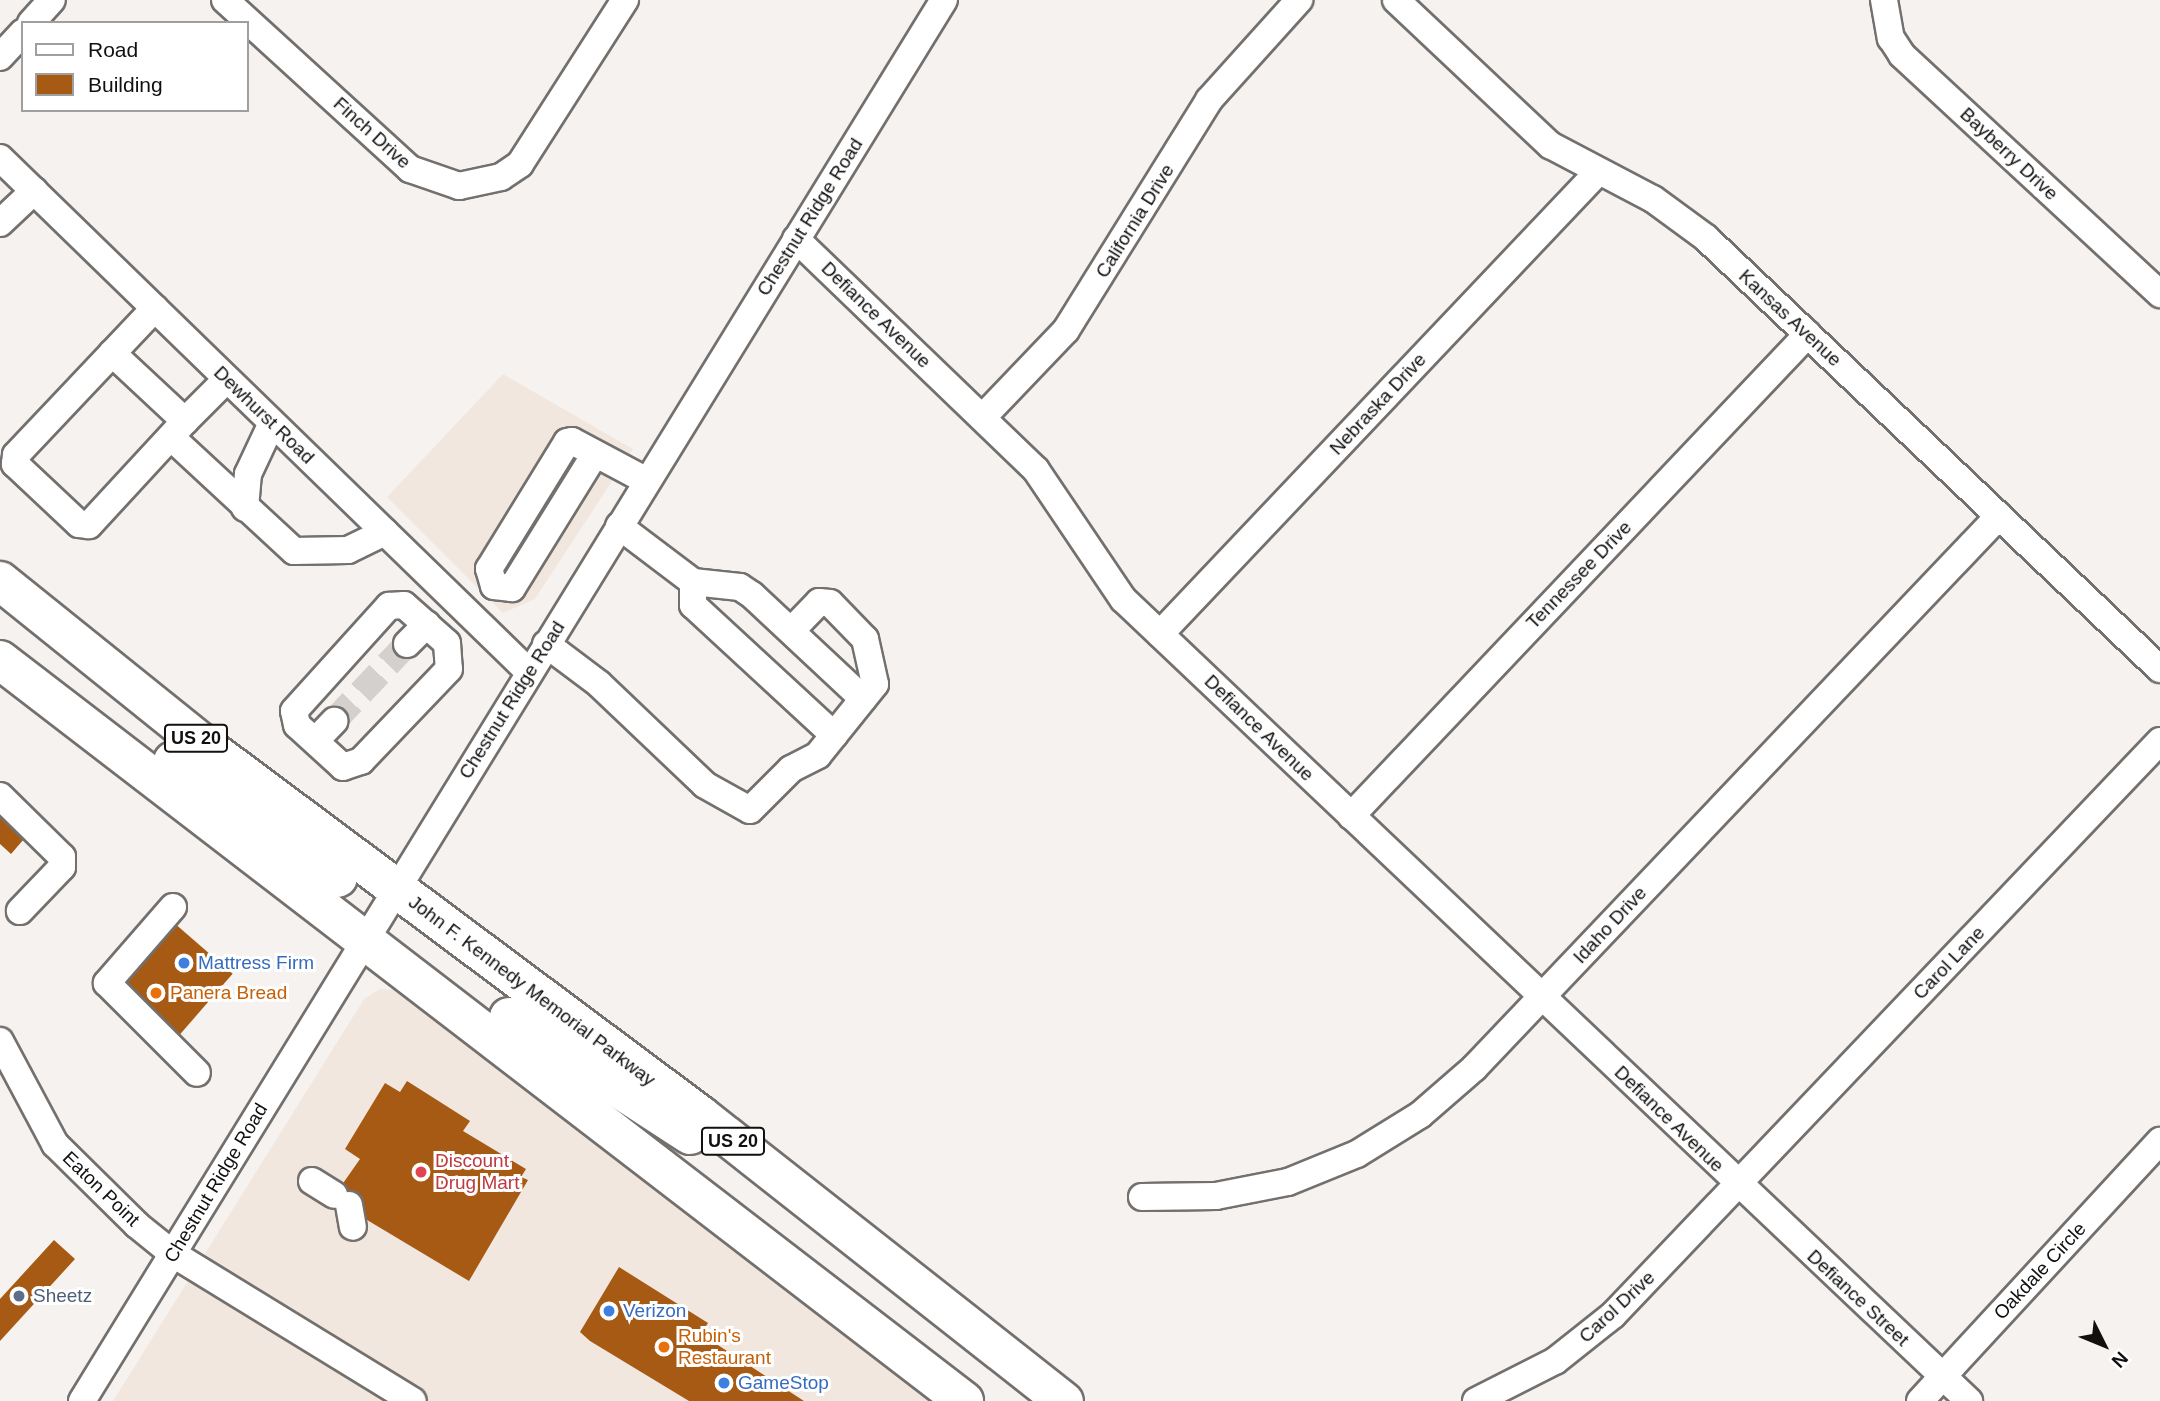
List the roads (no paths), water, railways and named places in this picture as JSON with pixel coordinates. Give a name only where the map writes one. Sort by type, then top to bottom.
[{"type":"highway","name":"John F. Kennedy Memorial Parkway","points":[[0,581],[396,890],[886,1261],[1064,1401]]},
{"type":"highway","points":[[0,639],[350,886],[396,890]]},
{"type":"highway","name":"US 20","points":[[0,660],[964,1401]]},
{"type":"highway","points":[[365,939],[426,954],[561,1056],[886,1261]]},
{"type":"street","points":[[33,21],[52,0]]},
{"type":"street","name":"Finch Drive","points":[[225,0],[410,169],[458,186],[502,177],[520,164],[621,2]]},
{"type":"street","name":"Chestnut Ridge Road","points":[[82,1401],[944,0]]},
{"type":"street","name":"California Drive","points":[[983,417],[1066,330],[1209,100],[1299,0]]},
{"type":"street","name":"Kansas Avenue","points":[[1396,0],[1550,145],[1596,174],[1690,223],[2160,669]]},
{"type":"street","name":"Bayberry Drive","points":[[1884,0],[1891,38],[1902,55],[2160,294]]},
{"type":"street","points":[[0,57],[21,34]]},
{"type":"street","name":"Dewhurst Road","points":[[0,158],[529,672]]},
{"type":"street","name":"Nebraska Drive","points":[[1160,634],[1596,174]]},
{"type":"street","points":[[0,223],[34,191]]},
{"type":"street","name":"Defiance Avenue","points":[[796,239],[1037,470],[1094,565],[1160,634],[1743,1190]]},
{"type":"street","points":[[155,308],[16,455],[15,464],[79,524],[89,525],[227,379]]},
{"type":"street","name":"Tennessee Drive","points":[[1351,816],[1808,334]]},
{"type":"street","points":[[112,353],[245,508],[294,551],[348,550],[385,532]]},
{"type":"street","points":[[245,508],[248,474],[272,423]]},
{"type":"street","points":[[473,618],[494,586],[512,588],[595,454],[647,481]]},
{"type":"street","name":"Idaho Drive","points":[[1142,1197],[1252,1190],[1357,1154],[1449,1092],[1999,516]]},
{"type":"street","points":[[619,526],[693,582],[740,587],[863,699]]},
{"type":"street","points":[[693,582],[693,605],[835,735]]},
{"type":"street","points":[[407,644],[445,591]]},
{"type":"street","points":[[546,644],[599,684],[705,785],[742,811],[757,806],[835,735],[875,684],[876,667],[865,639],[830,603],[819,602],[791,631]]},
{"type":"street","points":[[389,606],[404,606],[423,620],[452,656],[432,687],[361,761],[342,766],[297,725],[294,711],[301,696],[389,606]]},
{"type":"street","points":[[315,741],[334,721]]},
{"type":"street","name":"Carol Lane","points":[[1743,1190],[2160,741]]},
{"type":"street","points":[[0,796],[62,857],[62,867],[20,911]]},
{"type":"street","points":[[173,907],[107,983],[197,1073]]},
{"type":"street","name":"Eaton Point","points":[[0,1041],[55,1144],[173,1254],[413,1401]]},
{"type":"street","name":"Oakdale Circle","points":[[1920,1401],[2160,1141]]},
{"type":"street","name":"Defiance Street","points":[[1743,1190],[1969,1401]]},
{"type":"street","name":"Carol Drive","points":[[1476,1401],[1585,1339],[1743,1190]]},
{"type":"tunnel","points":[[334,721],[407,644]]},
{"type":"place","name":"Mattress Firm","points":[[184,963]]},
{"type":"place","name":"Panera Bread","points":[[156,993]]},
{"type":"place","name":"Discount Drug Mart","points":[[421,1172]]},
{"type":"place","name":"Sheetz","points":[[19,1296]]},
{"type":"place","name":"Verizon","points":[[609,1311]]},
{"type":"place","name":"Rubin's Restaurant","points":[[664,1347]]},
{"type":"place","name":"GameStop","points":[[724,1383]]}]
